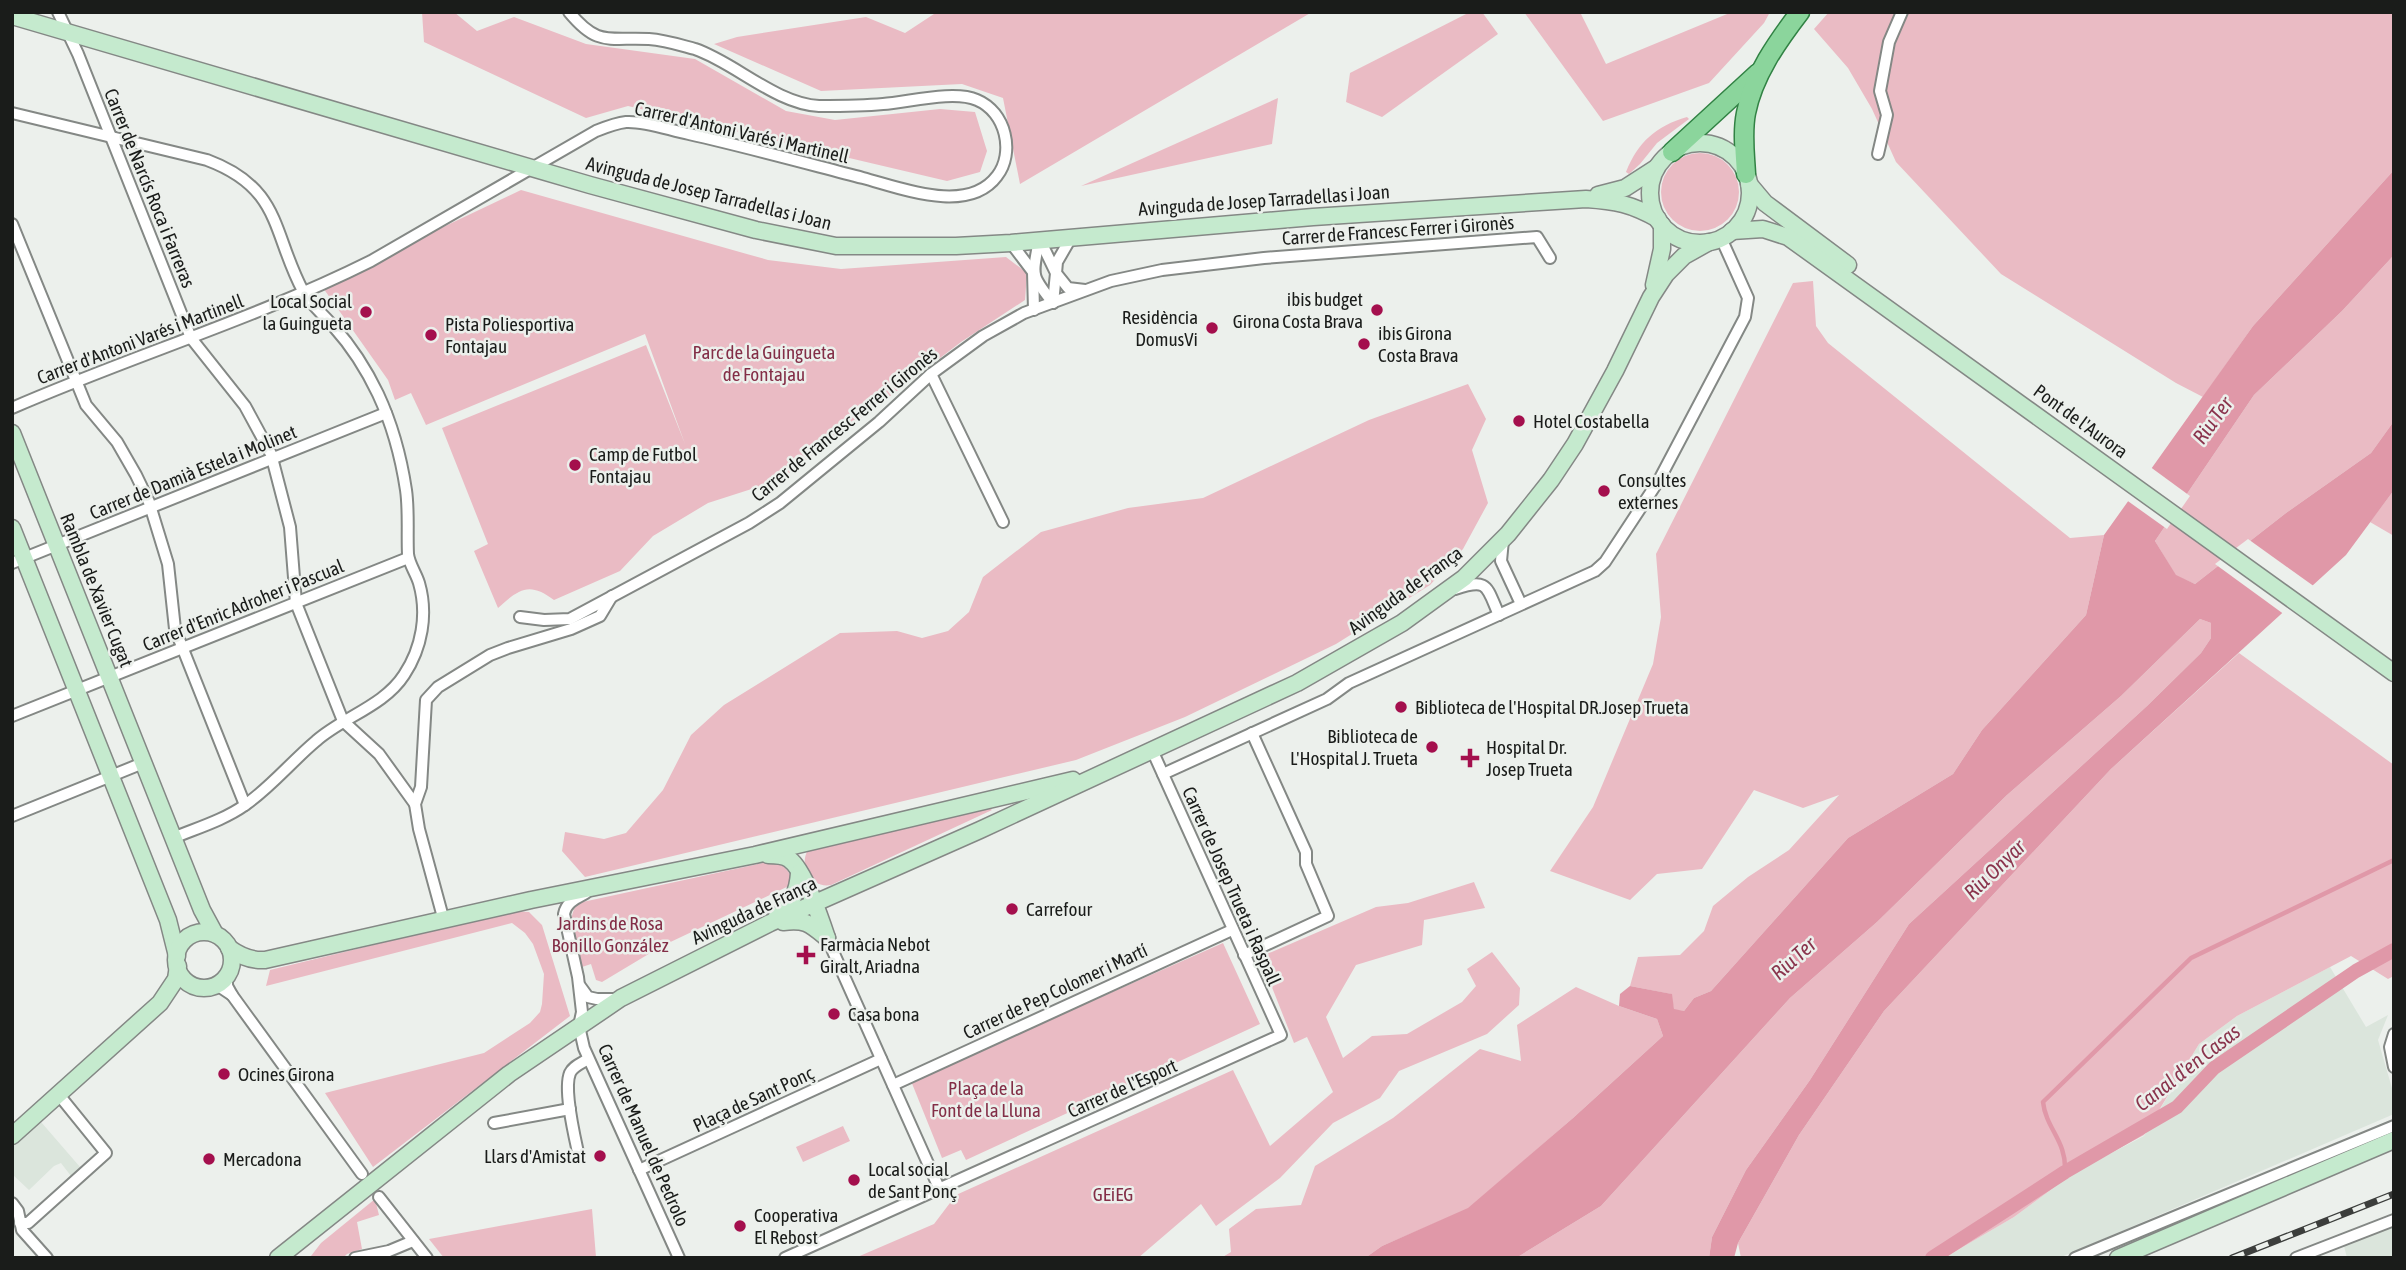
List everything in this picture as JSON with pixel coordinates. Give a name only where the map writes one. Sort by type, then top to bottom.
[{"type":"main road","points":[[1760,71],[1745,116],[1747,209],[1721,237],[1696,243],[1684,240],[1672,234],[1660,222],[1650,196],[1657,167],[1760,71],[1800,12]]},
{"type":"main road","name":"Avinguda de Josep Tarradellas i Joan","points":[[12,16],[533,168],[703,216],[815,243],[872,247],[1011,243],[1430,208],[1586,199],[1618,201],[1637,207],[1660,222]]},
{"type":"main road","points":[[1672,152],[1697,143],[1717,146],[1734,157],[1747,179]]},
{"type":"main road","name":"Avinguda de Josep Tarradellas i Joan","points":[[1586,199],[1625,188],[1657,167]]},
{"type":"main road","name":"Pont de l'Aurora","points":[[1747,179],[1765,203],[1829,258],[2394,673]]},
{"type":"main road","name":"Avinguda de França","points":[[1651,297],[1662,249],[1660,222]]},
{"type":"main road","name":"Pont de l'Aurora","points":[[1721,237],[1763,229],[1788,237],[1829,258],[2394,661]]},
{"type":"main road","name":"Avinguda de França","points":[[278,1258],[509,1074],[621,998],[770,923],[815,905],[1297,683],[1402,623],[1446,592],[1503,540],[1550,480],[1575,444],[1651,297],[1675,263],[1721,237]]},
{"type":"main road","name":"Rambla de Xavier Cugat","points":[[12,433],[202,910],[215,934]]},
{"type":"main road","points":[[12,528],[18,560],[77,690],[168,920],[177,961],[185,979],[205,988],[212,986],[227,976],[232,962],[229,948],[215,934],[201,932],[188,938],[179,949],[177,961],[176,979],[160,1003],[12,1136]]},
{"type":"main road","name":"Avinguda de França","points":[[229,948],[249,959],[265,960],[755,855],[1106,772]]},
{"type":"main road","points":[[755,855],[787,858],[799,873],[827,938]]},
{"type":"main road","points":[[770,923],[789,906],[796,893],[799,873]]},
{"type":"main road","points":[[770,923],[796,919],[805,922],[827,938]]},
{"type":"main road","points":[[2118,1258],[2394,1140]]},
{"type":"street","name":"Carrer de Narcís Roca i Farreras","points":[[58,12],[191,338],[245,406],[273,459],[290,527],[296,603],[344,721]]},
{"type":"street","name":"Carrer d'Antoni Varés i Martinell","points":[[12,408],[321,285],[371,261],[596,131],[627,122],[741,146],[901,188],[944,196],[966,196],[985,188],[998,175],[1007,155],[1002,127],[993,111],[980,101],[955,97],[880,104],[816,106],[752,81],[700,51],[649,39],[602,39],[584,30],[569,12]]},
{"type":"street","points":[[1878,154],[1887,115],[1880,92],[1889,42],[1902,12]]},
{"type":"street","points":[[12,113],[207,160],[241,177],[260,195],[275,218],[304,292],[353,350],[372,381],[398,449],[406,491],[408,558],[419,583],[424,607],[422,630],[415,654],[403,676],[386,695],[311,745],[245,805],[173,838]]},
{"type":"street","points":[[12,225],[18,253],[86,405],[125,456],[151,508],[168,564],[173,622],[245,805]]},
{"type":"street","points":[[1053,303],[1057,262],[1072,236]]},
{"type":"street","name":"Carrer de Francesc Ferrer i Gironès","points":[[520,617],[570,619],[749,523],[780,503],[931,374],[984,337],[1024,313],[1111,281],[1162,270],[1264,258],[1536,237],[1550,258]]},
{"type":"street","points":[[1163,774],[1327,699],[1349,683],[1595,571],[1605,562],[1650,496],[1678,447],[1745,317],[1748,298],[1721,237]]},
{"type":"street","points":[[1034,310],[1033,272],[1040,239]]},
{"type":"street","points":[[1040,239],[1056,273],[1068,288],[1087,290]]},
{"type":"street","points":[[1011,243],[1053,303]]},
{"type":"street","points":[[298,278],[308,284],[321,285]]},
{"type":"street","points":[[931,374],[1003,522]]},
{"type":"street","name":"Carrer de Damià Estela i Molinet","points":[[18,560],[386,413]]},
{"type":"street","points":[[1503,540],[1501,561],[1521,604]]},
{"type":"street","name":"Carrer d'Enric Adroher i Pascual","points":[[12,716],[408,558]]},
{"type":"street","points":[[1446,592],[1475,583],[1482,584],[1487,588],[1499,614]]},
{"type":"street","points":[[415,804],[421,787],[426,700],[438,687],[490,655],[571,629],[600,616],[612,596]]},
{"type":"street","points":[[344,721],[379,754],[415,804],[419,829],[444,921]]},
{"type":"street","points":[[1244,955],[1328,916],[1306,864],[1306,852],[1252,733]]},
{"type":"street","name":"Carrer de Josep Trueta i Raspall","points":[[1152,750],[1281,1035]]},
{"type":"street","points":[[12,816],[143,763]]},
{"type":"street","name":"Carrer de Manuel de Pedrolo","points":[[597,887],[571,901],[565,908],[565,928],[579,984],[582,1012],[579,1026],[588,1059],[680,1258]]},
{"type":"street","name":"Carrer de Pep Colomer i Martí","points":[[893,1085],[1232,930]]},
{"type":"street","points":[[827,938],[939,1188]]},
{"type":"street","points":[[227,976],[232,995],[362,1174]]},
{"type":"street","points":[[579,984],[588,997],[621,998]]},
{"type":"street","points":[[212,986],[232,995]]},
{"type":"street","points":[[2394,1034],[2390,1047],[2394,1067]]},
{"type":"street","name":"Carrer de l'Esport","points":[[785,1258],[1281,1035]]},
{"type":"street","points":[[579,1157],[570,1109],[570,1073],[574,1067],[588,1059]]},
{"type":"street","name":"Plaça de Sant Ponç","points":[[639,1170],[881,1059]]},
{"type":"street","points":[[47,1258],[22,1230],[24,1223],[106,1153],[59,1096]]},
{"type":"street","points":[[494,1123],[570,1109]]},
{"type":"street","points":[[2075,1258],[2394,1126]]},
{"type":"street","points":[[379,1197],[426,1258]]},
{"type":"street","points":[[12,1203],[24,1223]]},
{"type":"street","points":[[2296,1258],[2394,1220]]},
{"type":"street","points":[[355,1258],[392,1254],[413,1241]]},
{"type":"shaded area","points":[[2330,967],[2366,1027],[2388,1015],[2378,1040],[2394,1095],[2394,1114],[2059,1258],[1944,1258],[2014,1217],[2075,1172],[2144,1136],[2199,1044],[2237,1016]]},
{"type":"shaded area","points":[[41,1122],[80,1167],[71,1176],[61,1163],[54,1166],[29,1190],[12,1174],[12,1146]]},
{"type":"shaded area","points":[[2394,1227],[2394,1258],[2347,1258],[2344,1246]]},
{"type":"green space","points":[[422,12],[454,12],[477,31],[514,17],[586,44],[695,59],[786,111],[835,120],[940,109],[975,112],[987,151],[980,172],[947,181],[628,106],[586,118],[424,42]]},
{"type":"green space","points":[[937,12],[1312,12],[1020,184],[1003,98],[962,84],[821,91],[714,44],[737,37],[866,17],[905,33]]},
{"type":"green space","points":[[1470,12],[1482,12],[1498,34],[1382,117],[1346,102],[1350,73]]},
{"type":"green space","points":[[1524,12],[1580,12],[1606,64],[1732,12],[1770,12],[1764,23],[1709,83],[1603,121]]},
{"type":"green space","points":[[1829,12],[2394,12],[2394,170],[2253,326],[2203,397],[2001,274],[1896,162],[1872,109],[1848,68],[1814,29]]},
{"type":"green space","points":[[1278,98],[1272,144],[1081,186]]},
{"type":"green space","points":[[1687,117],[1689,119],[1657,143],[1629,174],[1626,172],[1636,152],[1649,137],[1666,125]]},
{"type":"green space","points":[[1700,153],[1715,156],[1728,164],[1736,177],[1739,192],[1736,207],[1728,220],[1715,228],[1700,231],[1685,228],[1672,220],[1664,207],[1661,192],[1664,177],[1672,164],[1685,156]]},
{"type":"green space","name":"Parc de la Guingueta de Fontajau","points":[[521,190],[768,260],[841,269],[1006,257],[1027,273],[1025,300],[961,342],[780,480],[708,503],[653,536],[620,571],[554,600],[538,591],[524,590],[498,608],[474,551],[488,544],[442,428],[646,345],[685,444],[645,334],[426,425],[411,393],[395,400],[388,380],[321,285]]},
{"type":"green space","points":[[2394,255],[2394,421],[2371,453],[2286,513],[2195,584],[2176,576],[2155,541],[2254,395],[2342,311]]},
{"type":"green space","points":[[1813,281],[1816,326],[1828,343],[2070,538],[2104,535],[2086,615],[1982,730],[1953,774],[1848,838],[1711,991],[1694,998],[1684,1011],[1674,1010],[1671,994],[1630,986],[1638,957],[1680,955],[1704,931],[1713,906],[1748,877],[1789,850],[1839,795],[1803,808],[1754,790],[1702,869],[1657,874],[1630,900],[1550,871],[1593,807],[1653,664],[1661,617],[1656,554],[1793,283]]},
{"type":"green space","points":[[1468,384],[1486,419],[1472,450],[1488,503],[1463,549],[1430,585],[1336,644],[1185,717],[1076,760],[585,877],[562,851],[565,832],[604,839],[626,833],[663,790],[691,735],[724,705],[840,633],[897,631],[922,638],[948,631],[969,612],[983,577],[1041,532],[1128,508],[1203,498],[1369,420]]},
{"type":"green space","points":[[2394,490],[2394,536],[2370,522]]},
{"type":"green space","points":[[2200,619],[2211,623],[2211,638],[2201,653],[2147,706],[1909,924],[1810,1080],[1746,1170],[1712,1237],[1709,1258],[1516,1258],[1601,1206],[1790,998],[1877,922],[2007,795],[2121,696]]},
{"type":"green space","points":[[2239,653],[2394,765],[2394,976],[2388,979],[2351,956],[2237,1016],[2199,1044],[2144,1135],[2075,1172],[2014,1217],[1944,1258],[1741,1258],[1738,1243],[1799,1135],[1884,1011],[2111,769]]},
{"type":"green space","points":[[990,808],[992,810],[831,885],[813,880],[806,869],[805,856],[808,850]]},
{"type":"green space","name":"Jardins de Rosa Bonillo González","points":[[772,861],[786,869],[793,884],[662,946],[602,982],[596,980],[591,964],[582,967],[571,926],[578,903]]},
{"type":"green space","name":"GEiEG","points":[[1474,882],[1485,908],[1424,920],[1422,945],[1356,965],[1326,1017],[1343,1058],[1372,1036],[1407,1034],[1462,1002],[1476,986],[1467,969],[1492,952],[1520,988],[1519,1005],[1487,1034],[1399,1071],[1380,1098],[1333,1123],[1280,1178],[1216,1226],[1201,1204],[1138,1258],[855,1258],[934,1224],[956,1195],[1233,1070],[1270,1146],[1333,1092],[1307,1037],[1294,1043],[1260,957],[1376,907],[1408,903]]},
{"type":"green space","points":[[513,911],[529,912],[542,925],[570,1016],[373,1167],[325,1093],[484,1053],[530,1023],[540,1012],[544,974],[533,944],[525,933],[512,923],[266,986],[270,970]]},
{"type":"green space","name":"Plaça de la Font de la Lluna","points":[[1223,943],[1260,1024],[966,1160],[961,1150],[942,1158],[911,1081]]},
{"type":"green space","points":[[1576,987],[1657,1019],[1663,1036],[1468,1209],[1382,1246],[1365,1258],[1221,1258],[1231,1252],[1229,1229],[1256,1209],[1301,1205],[1315,1166],[1393,1118],[1480,1049],[1521,1061],[1517,1025]]},
{"type":"green space","points":[[843,1126],[850,1141],[803,1162],[796,1147]]},
{"type":"green space","points":[[375,1199],[379,1215],[357,1222],[362,1249],[343,1258],[306,1258],[311,1256],[321,1243]]},
{"type":"green space","points":[[592,1209],[596,1257],[593,1258],[444,1258],[429,1239]]},
{"type":"water","points":[[2394,170],[2394,255],[2342,311],[2254,395],[2155,541],[2176,575],[2195,584],[2286,513],[2371,453],[2394,421],[2394,490],[2346,555],[2111,769],[1884,1011],[1799,1135],[1738,1243],[1734,1258],[1709,1258],[1712,1237],[1746,1170],[1810,1080],[1909,924],[2147,706],[2201,653],[2211,638],[2211,623],[2200,619],[2121,696],[2007,795],[1877,922],[1790,998],[1601,1206],[1516,1258],[1365,1258],[1382,1246],[1468,1208],[1663,1036],[1657,1019],[1619,1006],[1620,994],[1630,986],[1672,994],[1674,1009],[1684,1011],[1694,998],[1711,991],[1848,838],[1953,774],[1982,730],[2086,615],[2104,535],[2253,326]]},
{"type":"pier","points":[[2149,466],[2190,496],[2167,529],[2125,499]]},
{"type":"pier","points":[[2248,539],[2315,587],[2285,615],[2215,564]]},
{"type":"waterway","points":[[2065,1172],[2063,1152],[2043,1102],[2191,958],[2394,860]]},
{"type":"waterway","name":"Canal d'en Casas","points":[[1932,1258],[2065,1172],[2177,1107],[2214,1068],[2356,971],[2394,950]]},
{"type":"railway","points":[[2232,1258],[2394,1194]]},
{"type":"place","name":"ibis budget Girona Costa Brava","points":[[1377,310]]},
{"type":"place","name":"Local Social la Guingueta","points":[[366,312]]},
{"type":"place","name":"Residència DomusVi","points":[[1212,328]]},
{"type":"place","name":"Pista Poliesportiva Fontajau","points":[[431,335]]},
{"type":"place","name":"ibis Girona Costa Brava","points":[[1364,344]]},
{"type":"place","name":"Hotel Costabella","points":[[1519,421]]},
{"type":"place","name":"Camp de Futbol Fontajau","points":[[575,465]]},
{"type":"place","name":"Consultes externes","points":[[1604,491]]},
{"type":"place","name":"Biblioteca de l'Hospital DR.Josep Trueta","points":[[1401,707]]},
{"type":"place","name":"Biblioteca de L'Hospital J. Trueta","points":[[1432,747]]},
{"type":"place","name":"Hospital Dr. Josep Trueta","points":[[1470,758]]},
{"type":"place","name":"Carrefour","points":[[1012,909]]},
{"type":"place","name":"Farmàcia Nebot Giralt, Ariadna","points":[[806,955]]},
{"type":"place","name":"Casa bona","points":[[834,1014]]},
{"type":"place","name":"Ocines Girona","points":[[224,1074]]},
{"type":"place","name":"Llars d'Amistat","points":[[600,1156]]},
{"type":"place","name":"Mercadona","points":[[209,1159]]},
{"type":"place","name":"Local social de Sant Ponç","points":[[854,1180]]},
{"type":"place","name":"Cooperativa El Rebost","points":[[740,1226]]},
{"type":"water label","name":"Riu Ter","points":[[2212,420]]},
{"type":"water label","name":"Riu Onyar","points":[[1994,869]]},
{"type":"water label","name":"Riu Ter","points":[[1793,958]]}]
